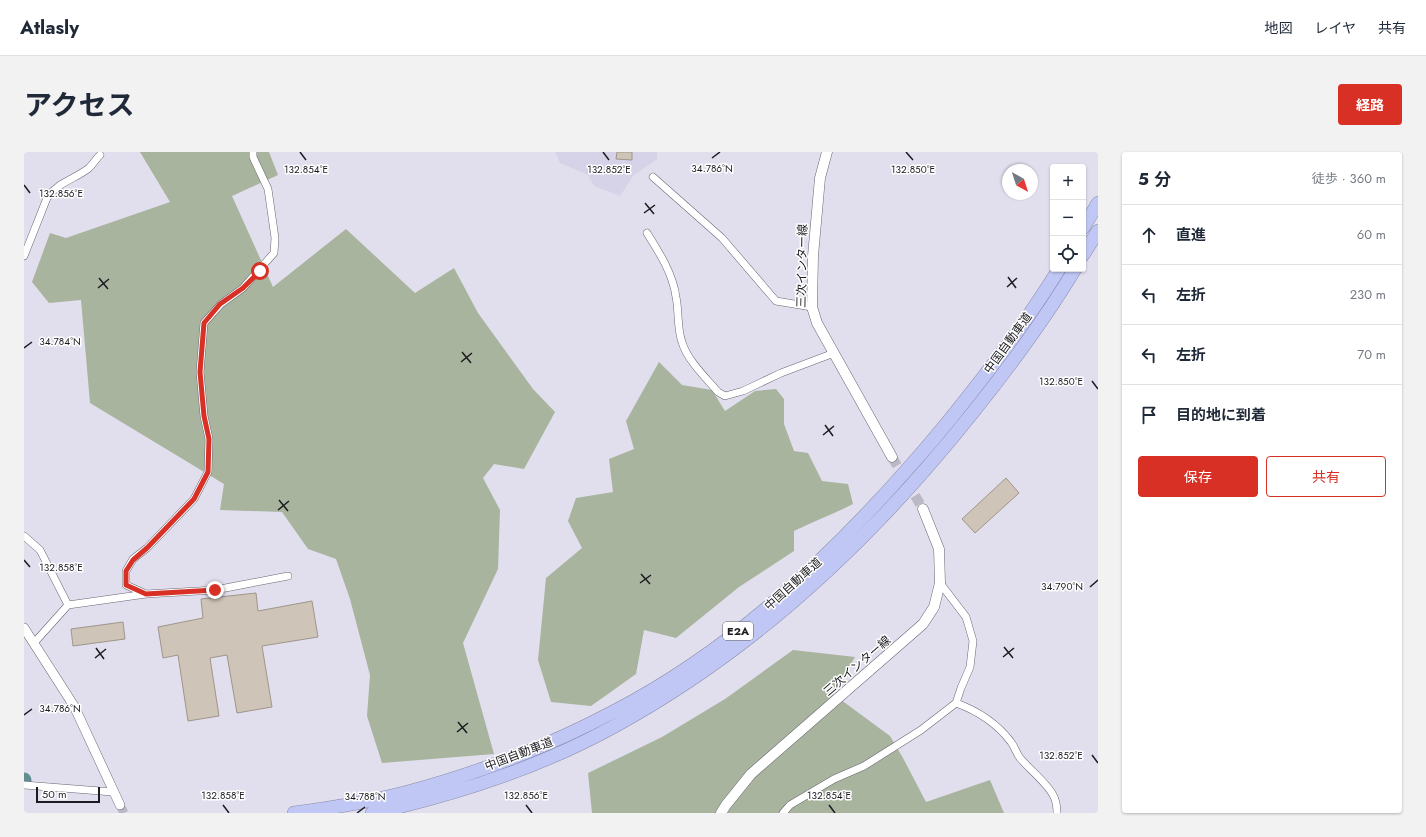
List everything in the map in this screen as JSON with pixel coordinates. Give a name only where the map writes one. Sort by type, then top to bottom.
[{"type":"highway","points":[[1086,223],[1098,203]]},
{"type":"highway","points":[[1086,250],[1098,231]]},
{"type":"highway","name":"中国自動車道","points":[[294,813],[346,805],[403,793],[456,778],[510,759],[565,736],[614,712],[655,689],[698,660],[737,632],[778,598],[850,531],[889,490],[938,435],[981,381],[1057,272]]},
{"type":"highway","name":"中国自動車道","points":[[372,813],[462,790],[518,770],[567,750],[612,728],[658,702],[746,641],[784,610],[820,577],[859,541],[901,498],[992,388],[1031,335],[1073,272]]},
{"type":"main road","name":"三次インター線","points":[[827,152],[820,178],[813,256],[812,307],[817,323],[892,456]]},
{"type":"main road","name":"三次インター線","points":[[721,813],[752,774],[923,624],[934,607],[940,583],[939,549],[922,509]]},
{"type":"street","points":[[146,594],[126,585],[126,571],[133,560],[147,548],[194,499],[208,472],[209,439],[204,416],[200,372],[204,323],[220,304],[243,288],[274,254],[275,238],[268,189],[253,157],[253,152]]},
{"type":"street","points":[[24,256],[47,198],[51,192],[68,179],[89,168],[100,156]]},
{"type":"street","points":[[653,177],[722,238],[776,301],[812,307]]},
{"type":"street","points":[[647,233],[660,255],[676,295],[680,334],[684,348],[687,354],[718,392],[725,396],[743,391],[781,373],[834,353]]},
{"type":"street","points":[[24,536],[40,550],[68,605]]},
{"type":"street","points":[[34,643],[68,605],[146,594],[215,590],[288,576]]},
{"type":"street","points":[[783,813],[796,801],[834,779],[864,766],[921,730],[956,703],[970,667],[973,642],[966,617],[940,583]]},
{"type":"street","points":[[24,628],[74,706],[120,805]]},
{"type":"street","points":[[956,703],[974,710],[989,720],[1012,742],[1019,757],[1037,775],[1053,795],[1057,813]]},
{"type":"street","points":[[24,785],[113,792]]},
{"type":"shaded area","points":[[555,152],[657,152],[657,159],[633,176],[620,196],[594,186],[588,175],[560,163]]},
{"type":"green space","points":[[140,152],[269,152],[278,175],[232,196],[273,287],[346,229],[415,293],[454,268],[478,313],[533,389],[555,412],[524,469],[494,464],[483,478],[500,510],[498,569],[463,643],[494,754],[382,763],[367,716],[370,675],[350,599],[336,559],[308,549],[282,512],[220,510],[224,484],[90,403],[81,300],[49,303],[32,282],[50,233],[66,238],[170,202]]},
{"type":"green space","points":[[659,362],[682,385],[712,390],[725,411],[755,391],[776,389],[784,399],[784,424],[794,451],[808,453],[822,481],[848,484],[853,504],[794,531],[794,551],[739,587],[676,638],[644,630],[636,674],[591,706],[551,702],[538,660],[546,578],[582,548],[568,521],[576,498],[613,492],[609,459],[634,449],[626,421]]},
{"type":"green space","points":[[793,650],[855,657],[833,694],[890,736],[926,802],[990,780],[1004,813],[592,813],[588,773],[662,737],[725,699]]},
{"type":"building","points":[[617,152],[632,152],[632,160],[616,159]]},
{"type":"building","points":[[1006,478],[1019,493],[975,533],[962,519]]},
{"type":"building","points":[[256,593],[258,611],[312,601],[318,637],[262,646],[272,707],[237,713],[227,655],[210,658],[219,716],[188,721],[178,655],[163,658],[158,627],[203,618],[201,599]]},
{"type":"building","points":[[123,622],[125,639],[73,646],[71,629]]},
{"type":"tunnel","points":[[892,457],[923,509]]},
{"type":"tunnel","points":[[120,805],[124,813]]},
{"type":"route","points":[[215,590],[146,594],[126,585],[126,571],[133,560],[174,522],[194,499],[208,472],[209,439],[204,416],[200,372],[204,323],[220,304],[243,288],[260,271]]}]
